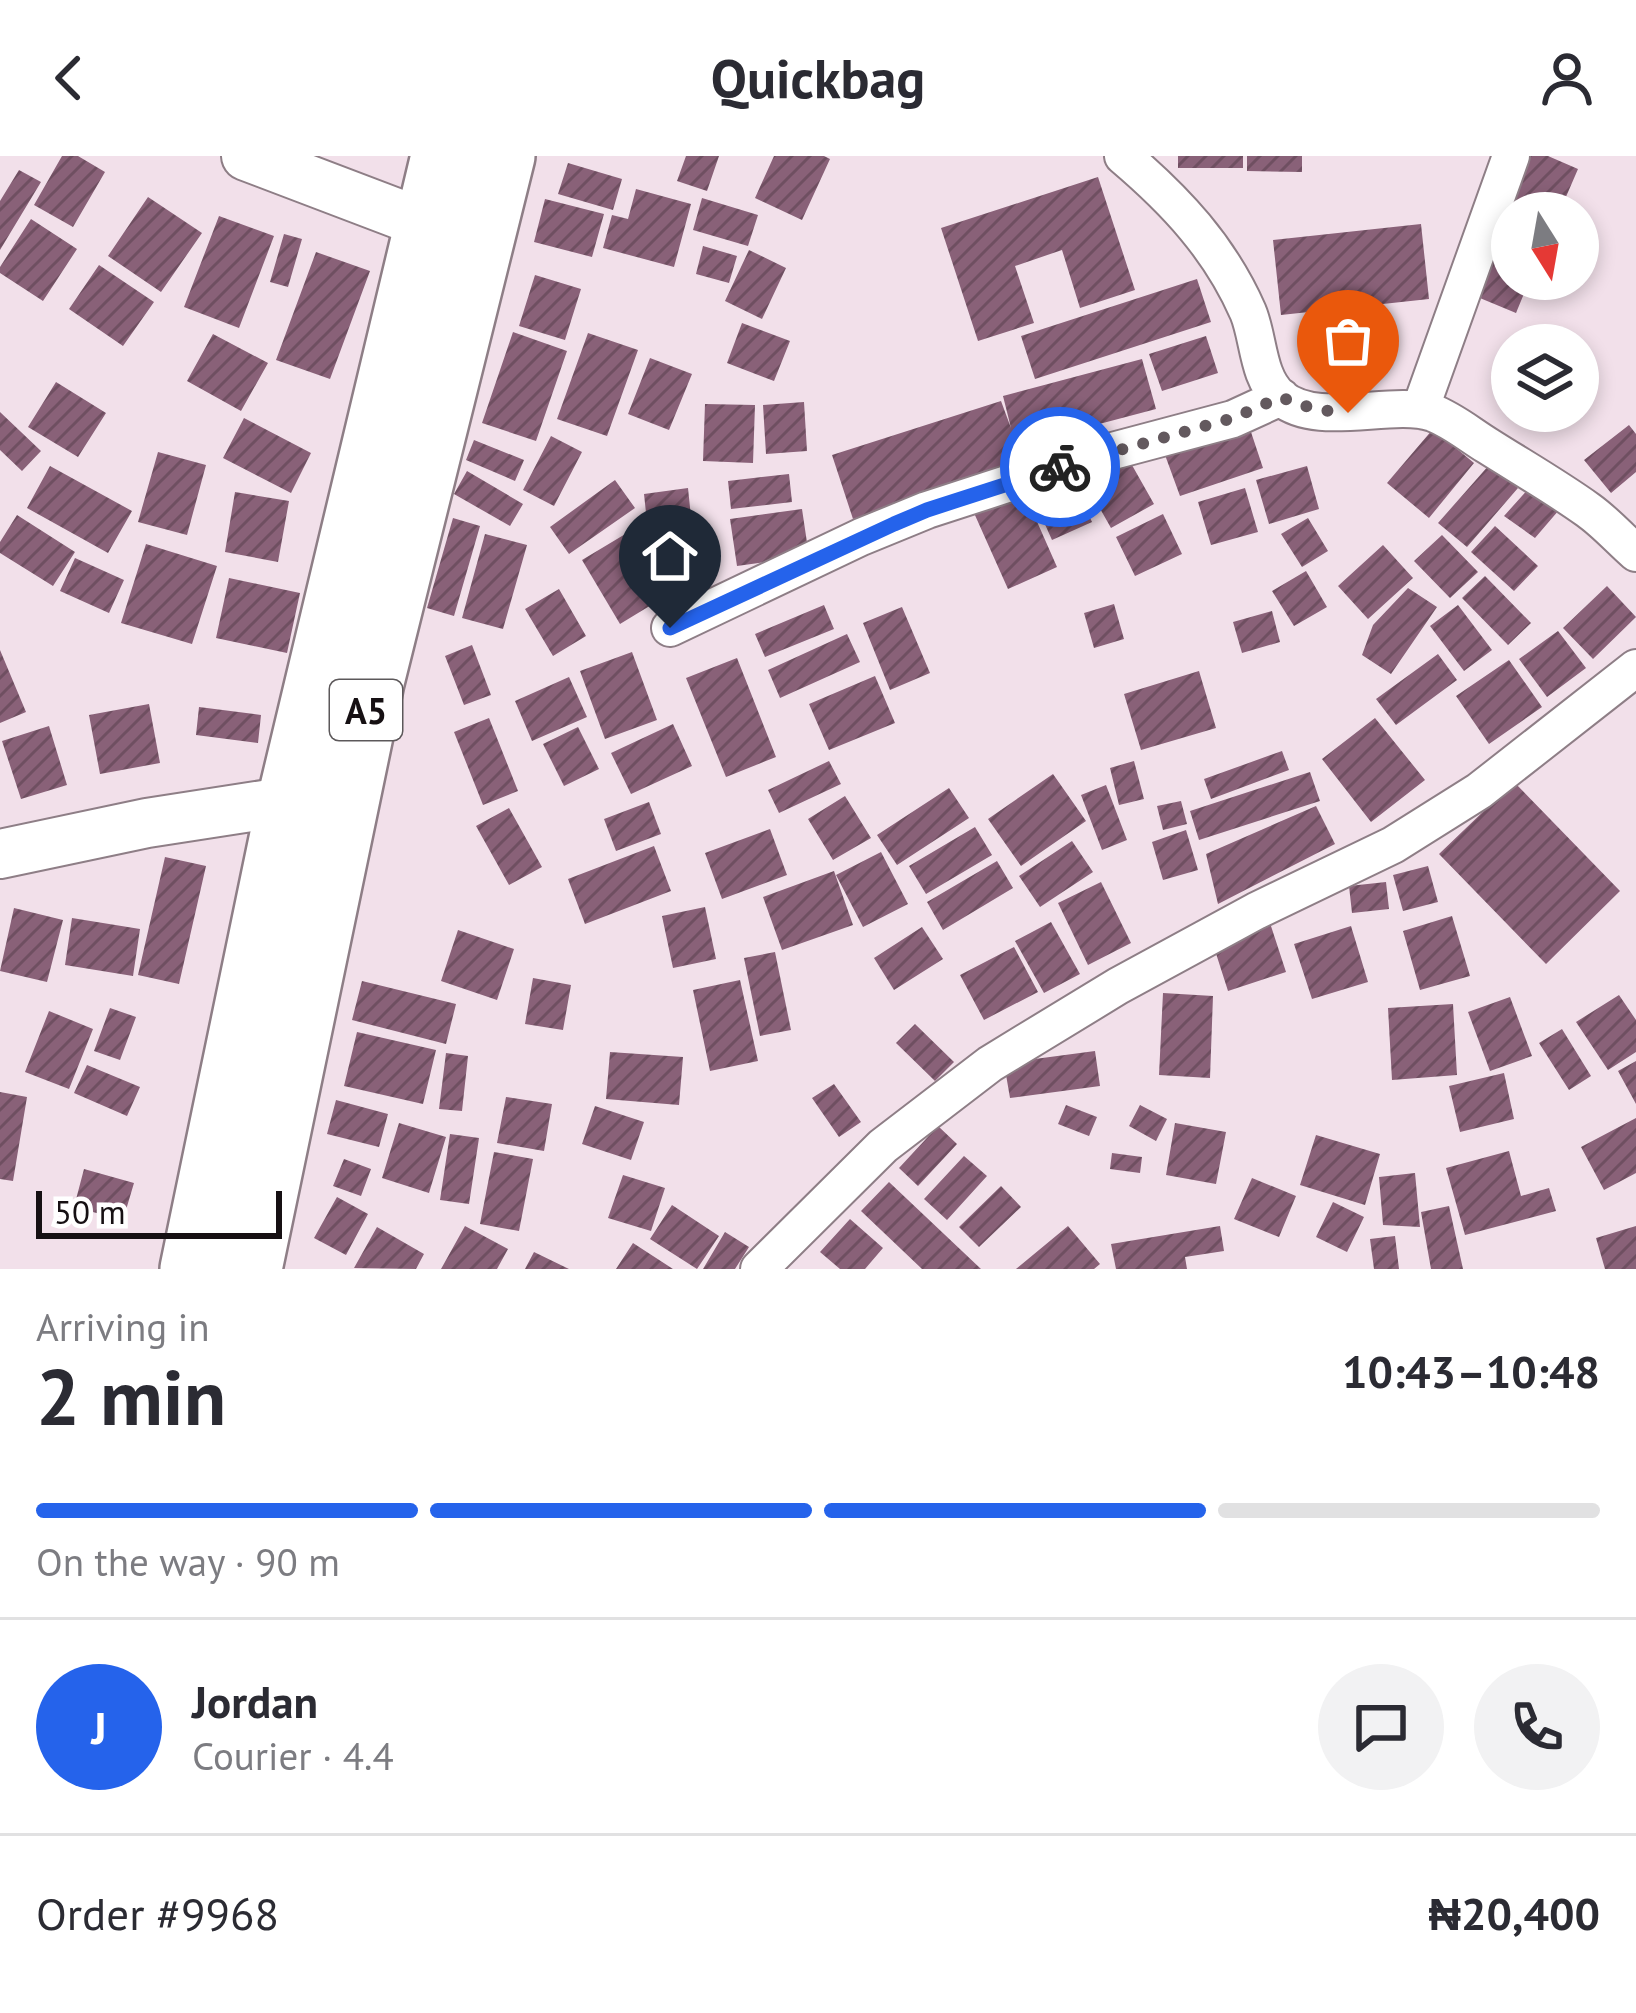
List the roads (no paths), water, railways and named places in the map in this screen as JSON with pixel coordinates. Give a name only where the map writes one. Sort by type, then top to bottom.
[{"type":"highway","name":"A5","points":[[192,1269],[289,801],[443,156]]},
{"type":"highway","name":"A5","points":[[250,1269],[372,682],[503,156]]},
{"type":"street","points":[[246,156],[425,224]]},
{"type":"street","points":[[1123,156],[1176,203],[1218,254],[1249,315],[1266,376],[1281,397],[1322,411],[1405,408],[1438,415],[1591,512],[1636,553]]},
{"type":"street","points":[[1420,410],[1511,156]]},
{"type":"street","points":[[670,628],[927,510],[1233,418],[1281,397]]},
{"type":"street","points":[[759,1269],[884,1147],[990,1064],[1138,975],[1393,845],[1479,790],[1636,668]]},
{"type":"street","points":[[0,854],[147,823],[289,801]]}]
